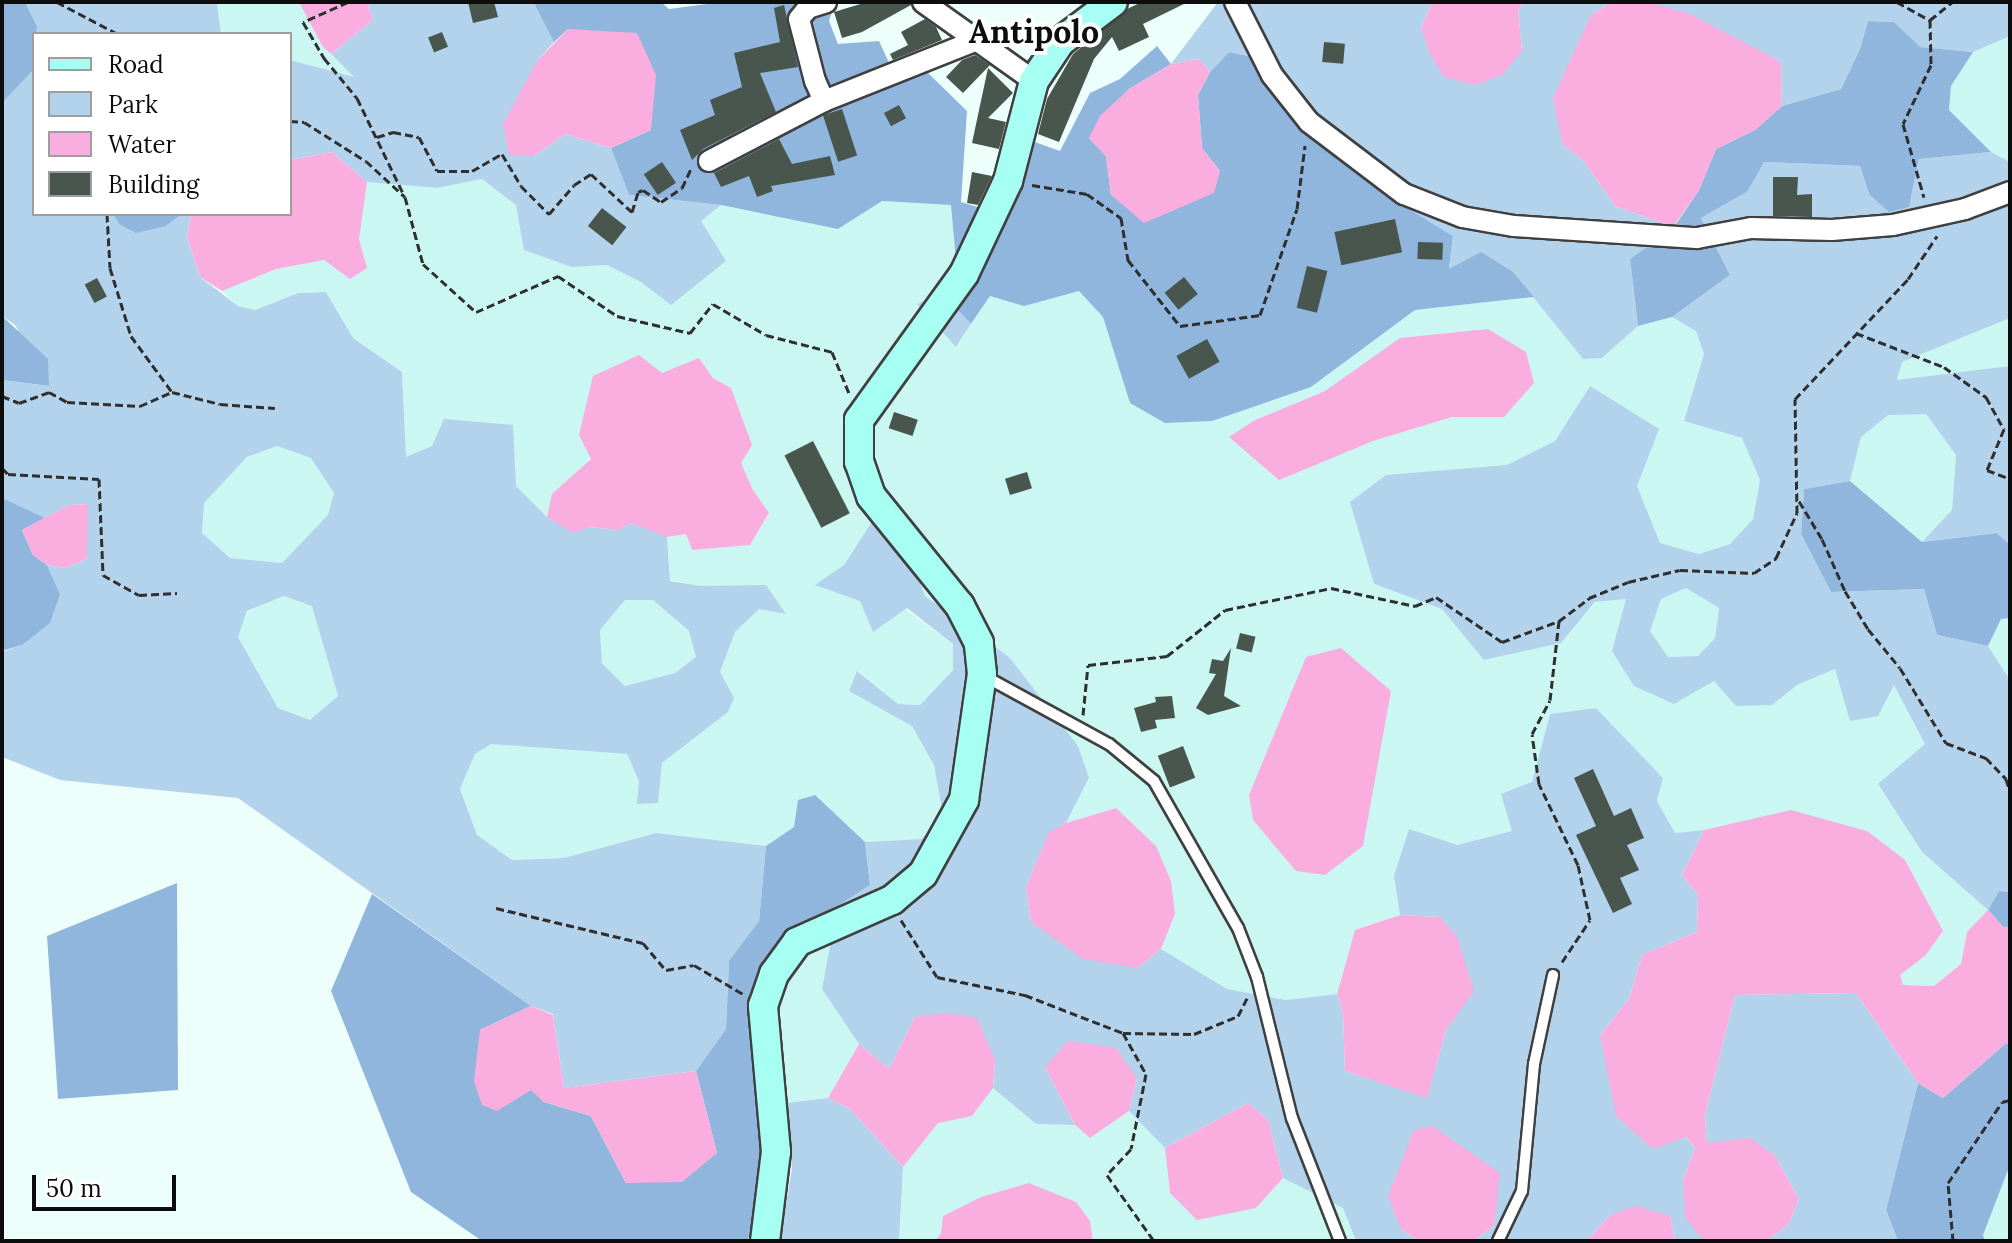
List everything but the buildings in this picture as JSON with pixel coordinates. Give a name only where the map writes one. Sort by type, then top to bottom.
[{"type":"street","points":[[824,101],[815,81],[799,19],[808,8],[826,2]]},
{"type":"street","points":[[923,2],[1034,81]]},
{"type":"street","points":[[765,1241],[776,1152],[763,1006],[774,974],[797,942],[892,900],[923,874],[964,800],[982,674],[979,643],[960,606],[871,496],[859,462],[859,420],[964,274],[1008,181],[1034,81],[1060,42],[1090,16],[1113,2]]},
{"type":"street","points":[[1235,2],[1272,75],[1309,122],[1404,194],[1462,217],[1514,226],[1697,238],[1751,228],[1832,230],[1893,225],[1965,209],[2010,192]]},
{"type":"street","points":[[709,161],[824,101],[977,40]]},
{"type":"lane","points":[[982,674],[1109,744],[1154,781],[1238,928],[1257,977],[1292,1118],[1340,1241]]},
{"type":"lane","points":[[1498,1241],[1522,1191],[1534,1064],[1553,975]]},
{"type":"path","points":[[57,2],[114,32]]},
{"type":"path","points":[[348,2],[303,22],[324,58],[357,98],[377,137],[405,197],[423,264],[476,312],[558,276],[617,316],[690,333],[713,304],[766,335],[832,352],[859,420]]},
{"type":"path","points":[[1897,2],[1930,20]]},
{"type":"path","points":[[1930,20],[1952,2]]},
{"type":"path","points":[[1929,217],[1903,124],[1931,65],[1930,20]]},
{"type":"path","points":[[292,121],[304,122],[366,161],[405,197]]},
{"type":"path","points":[[1008,181],[1087,194],[1121,218],[1128,260],[1180,326],[1260,315],[1297,209],[1309,122]]},
{"type":"path","points":[[377,137],[393,132],[419,137],[437,171],[472,171],[502,154],[521,186],[549,214],[574,185],[591,174],[632,212],[638,192],[643,190],[661,202],[682,188],[687,170],[709,161]]},
{"type":"path","points":[[1082,729],[1088,665],[1167,656],[1225,610],[1331,588],[1415,606],[1436,597],[1502,642],[1559,621],[1589,598],[1628,582],[1680,570],[1754,573],[1776,558],[1797,513],[1795,399],[1908,279],[1935,237],[1965,209]]},
{"type":"path","points":[[107,216],[110,268],[131,336],[172,392]]},
{"type":"path","points":[[1856,333],[1944,367],[1986,397],[2004,429],[1987,470],[2010,479]]},
{"type":"path","points":[[2,396],[19,403],[49,392],[67,402],[140,406],[172,392],[220,404],[275,408]]},
{"type":"path","points":[[2,468],[8,474],[99,479],[103,575],[139,595],[177,593]]},
{"type":"path","points":[[1797,498],[1822,539],[1860,616],[1900,668],[1946,743],[1986,758],[2006,779],[2010,791]]},
{"type":"path","points":[[1553,975],[1590,920],[1578,865],[1539,784],[1532,734],[1550,700],[1559,621]]},
{"type":"path","points":[[892,900],[910,938],[937,977],[1025,995],[1123,1033],[1194,1034],[1238,1016],[1257,977]]},
{"type":"path","points":[[496,908],[643,943],[666,970],[694,965],[763,1006]]},
{"type":"path","points":[[1123,1033],[1146,1074],[1131,1149],[1107,1175],[1154,1241]]},
{"type":"path","points":[[1953,1241],[1948,1183],[2002,1102],[2010,1100]]},
{"type":"shaded area","points":[[2,2],[25,2],[37,26],[37,32],[32,32],[32,71],[2,103]]},
{"type":"shaded area","points":[[217,2],[299,2],[323,47],[356,78],[292,61],[292,32],[221,32]]},
{"type":"shaded area","points":[[661,2],[669,9],[722,2],[835,2],[829,21],[838,44],[879,41],[896,78],[925,70],[967,111],[961,202],[1004,215],[1032,141],[1060,151],[1090,93],[1120,79],[1157,46],[1171,64],[1129,89],[1089,138],[1106,156],[1111,195],[1220,171],[1202,148],[1198,95],[1210,72],[1229,52],[1278,62],[1316,112],[1401,204],[1453,236],[1449,269],[1481,252],[1513,272],[1534,297],[1415,310],[1311,387],[1212,421],[1165,423],[1130,403],[1103,317],[1079,291],[1024,306],[990,296],[971,324],[943,294],[957,271],[951,205],[882,201],[838,229],[721,205],[629,195],[611,148],[651,130],[568,29],[554,42],[534,3]]},
{"type":"shaded area","points":[[1868,21],[1894,22],[1920,47],[1973,52],[1951,86],[1949,110],[1991,152],[1919,159],[1909,207],[1889,212],[1869,194],[1860,166],[1764,162],[1747,192],[1701,218],[1730,275],[1672,317],[1638,326],[1630,259],[1674,227],[1699,190],[1716,149],[1755,130],[1782,106],[1841,89],[1860,49]]},
{"type":"shaded area","points":[[2010,36],[2010,162],[1991,152],[1949,110],[1951,86],[1973,52]]},
{"type":"shaded area","points":[[482,179],[516,205],[572,267],[607,265],[641,282],[671,305],[701,221],[721,205],[838,228],[882,201],[952,205],[957,271],[943,294],[918,304],[957,346],[990,296],[1024,305],[1079,291],[1103,317],[1130,402],[1311,387],[1415,310],[1534,297],[1583,359],[1602,358],[1638,326],[1672,317],[1696,331],[1704,354],[1684,421],[1742,438],[1760,480],[1753,519],[1730,544],[1699,554],[1660,543],[1590,386],[1555,441],[1506,466],[1386,475],[1373,584],[1442,609],[1485,660],[1561,643],[1596,602],[1627,599],[1612,651],[1715,681],[1772,705],[1797,685],[1835,669],[1851,721],[1894,684],[1925,744],[1878,785],[1922,852],[1988,910],[1967,932],[1961,964],[1934,986],[1903,985],[1900,975],[1925,956],[1704,830],[1675,833],[1657,801],[1663,778],[1596,708],[1550,714],[1532,783],[1512,831],[1457,845],[1394,876],[1400,915],[1355,930],[1337,994],[1286,1000],[1227,989],[1161,949],[1175,914],[1116,808],[1066,823],[1089,779],[1009,657],[925,596],[909,555],[871,523],[844,565],[953,644],[953,670],[920,705],[898,704],[858,671],[849,691],[912,725],[934,765],[943,815],[922,839],[865,842],[815,796],[794,827],[766,846],[656,833],[564,858],[512,860],[477,835],[460,789],[475,754],[491,744],[627,754],[639,781],[728,712],[720,672],[735,632],[759,608],[785,614],[766,585],[701,586],[670,580],[667,537],[686,534],[692,550],[750,545],[769,514],[753,490],[741,463],[731,388],[713,378],[699,359],[662,374],[577,474],[553,494],[547,517],[515,486],[432,446],[406,458],[402,372],[353,338],[326,292],[298,293],[254,310],[238,306],[222,291],[276,269],[324,260],[350,279],[367,182],[437,188]],"holes":[[[1325,391],[1504,417],[1452,417],[1373,441],[1229,437],[1253,421]]]},
{"type":"shaded area","points":[[114,216],[179,216],[166,226],[136,233],[119,224]]},
{"type":"shaded area","points":[[2,316],[48,359],[49,386],[2,380]]},
{"type":"shaded area","points":[[2010,318],[2010,366],[1897,381],[1902,362]]},
{"type":"shaded area","points":[[1888,414],[1926,414],[1956,455],[1952,510],[1922,542],[1850,481],[1861,437]]},
{"type":"shaded area","points":[[277,446],[311,458],[334,493],[329,515],[282,563],[230,558],[202,533],[203,503],[247,457]]},
{"type":"shaded area","points":[[1850,481],[1922,542],[1997,533],[2010,545],[2010,618],[2001,619],[1988,646],[1937,635],[1924,589],[1831,592],[1801,534],[1804,489]]},
{"type":"shaded area","points":[[4,499],[45,518],[22,530],[33,555],[47,565],[60,594],[50,623],[22,645],[2,651]]},
{"type":"shaded area","points":[[1686,588],[1719,608],[1715,638],[1698,656],[1668,657],[1649,631],[1661,599]]},
{"type":"shaded area","points":[[284,596],[312,606],[338,696],[310,720],[278,708],[238,637],[247,612]]},
{"type":"shaded area","points":[[625,600],[653,600],[689,631],[696,657],[675,673],[625,686],[602,663],[600,630]]},
{"type":"shaded area","points":[[2001,618],[2010,618],[2010,680],[1988,646]]},
{"type":"shaded area","points":[[815,795],[865,842],[870,885],[786,939],[762,967],[753,1026],[769,1144],[748,1241],[482,1241],[411,1192],[331,991],[372,894],[531,1006],[480,1030],[497,1110],[531,1089],[544,1102],[591,1116],[626,1183],[717,1153],[696,1071],[726,1029],[729,961],[759,921],[766,846],[794,827],[798,800]]},
{"type":"shaded area","points":[[177,883],[178,1090],[58,1099],[47,936]]},
{"type":"shaded area","points":[[1999,891],[2010,892],[2010,928],[2003,927],[1988,910]]},
{"type":"shaded area","points":[[831,940],[822,989],[859,1044],[828,1098],[786,1103],[777,989],[801,957]]},
{"type":"shaded area","points":[[2005,1044],[2010,1044],[2010,1165],[1983,1235],[1985,1241],[1898,1241],[1886,1210],[1918,1083],[1943,1098]]},
{"type":"shaded area","points":[[993,1088],[1036,1124],[1075,1125],[1090,1138],[1129,1111],[1165,1148],[1170,1193],[1256,1208],[1283,1178],[1343,1208],[1356,1241],[1093,1241],[1090,1221],[941,1233],[935,1241],[899,1241],[903,1167],[938,1122],[972,1116]]},
{"type":"shaded area","points":[[2010,1165],[2010,1241],[1985,1241],[1983,1235]]},
{"type":"green space","points":[[25,2],[217,2],[221,32],[36,32],[37,26]]},
{"type":"green space","points":[[367,2],[536,2],[554,42],[537,61],[534,156],[565,134],[611,148],[629,195],[721,205],[701,221],[726,261],[671,305],[641,282],[607,265],[572,267],[524,250],[516,205],[482,179],[437,188],[367,182],[332,152],[292,160],[292,61],[354,77],[331,54],[373,20]]},
{"type":"green space","points":[[1218,2],[1432,2],[1421,28],[1522,51],[1518,9],[1525,2],[1612,2],[1591,15],[1577,49],[1563,145],[1583,160],[1615,206],[1673,227],[1630,259],[1638,326],[1602,358],[1583,359],[1513,272],[1449,269],[1453,236],[1401,204],[1316,112],[1278,62],[1229,52],[1210,72],[1199,59],[1171,64]]},
{"type":"green space","points":[[1648,2],[2010,2],[2010,36],[1973,52],[1919,47],[1894,22],[1868,21],[1860,49],[1841,89],[1782,106],[1781,62]]},
{"type":"green space","points":[[32,70],[32,216],[114,216],[119,224],[166,226],[179,216],[191,216],[187,237],[200,277],[238,306],[255,310],[298,293],[326,292],[353,338],[402,372],[406,457],[432,446],[444,419],[513,425],[516,486],[547,517],[589,527],[619,530],[631,523],[652,528],[667,537],[670,581],[701,586],[766,585],[786,614],[759,609],[735,632],[720,672],[734,698],[728,712],[662,763],[658,803],[637,804],[639,781],[627,754],[491,744],[475,754],[460,789],[477,835],[512,860],[564,858],[656,833],[766,846],[759,921],[729,962],[726,1029],[696,1071],[564,1088],[553,1014],[531,1006],[238,798],[60,780],[2,757],[2,652],[22,645],[60,594],[47,565],[65,568],[87,559],[87,504],[69,505],[45,518],[2,500],[2,380],[48,386],[15,325],[2,316],[2,103]],"holes":[[[277,446],[311,458],[334,493],[328,515],[282,563],[230,558],[202,533],[204,503],[247,457]],[[284,596],[312,606],[338,696],[310,720],[278,708],[238,637],[247,611]],[[625,600],[653,600],[689,631],[696,657],[675,673],[625,686],[602,663],[600,630]]]},
{"type":"green space","points":[[1991,152],[2010,162],[2010,318],[1902,362],[1897,380],[2010,366],[2010,545],[1997,533],[1922,542],[1952,510],[1956,455],[1926,414],[1888,415],[1861,437],[1850,481],[1804,489],[1801,534],[1831,592],[1924,589],[1937,635],[1988,646],[2010,680],[2010,892],[1999,891],[1988,910],[1922,852],[1878,784],[1925,744],[1894,685],[1878,716],[1850,721],[1835,669],[1797,685],[1772,705],[1736,706],[1714,681],[1674,704],[1634,686],[1612,651],[1626,599],[1595,602],[1561,643],[1484,660],[1442,609],[1374,584],[1350,502],[1386,475],[1507,465],[1555,441],[1590,386],[1659,429],[1637,486],[1660,543],[1699,554],[1730,544],[1753,519],[1760,480],[1742,438],[1684,421],[1704,354],[1696,331],[1672,317],[1730,275],[1701,218],[1747,192],[1763,162],[1860,166],[1869,194],[1909,207],[1919,159]],"holes":[[[1686,588],[1719,608],[1715,638],[1698,656],[1668,657],[1650,631],[1661,599]]]},
{"type":"green space","points":[[943,294],[971,324],[956,347],[917,304]]},
{"type":"green space","points":[[871,523],[909,555],[925,596],[1009,657],[1078,746],[1089,778],[1066,823],[1049,833],[1026,887],[1031,922],[1137,968],[1161,949],[1227,989],[1286,1000],[1337,994],[1343,1014],[1345,1071],[1427,1097],[1446,1030],[1440,917],[1400,915],[1394,876],[1409,829],[1457,845],[1512,831],[1501,794],[1532,782],[1550,714],[1596,708],[1663,778],[1657,801],[1675,833],[1704,830],[1682,875],[1698,895],[1697,932],[1642,955],[1629,999],[1600,1035],[1695,1148],[1683,1181],[1702,1239],[1715,1241],[1675,1241],[1670,1216],[1610,1215],[1587,1241],[1473,1241],[1494,1226],[1401,1229],[1418,1241],[1356,1241],[1343,1208],[1283,1178],[1268,1120],[1248,1103],[1165,1148],[1129,1111],[1137,1078],[1045,1067],[1075,1125],[1036,1124],[993,1088],[995,1060],[915,1017],[889,1069],[859,1044],[822,989],[831,940],[818,916],[870,885],[865,842],[922,839],[943,815],[934,765],[912,726],[849,691],[857,671],[898,704],[920,705],[953,670],[953,644],[907,608],[873,632],[860,601],[815,585],[844,565]]},
{"type":"green space","points":[[1856,993],[1918,1083],[1886,1210],[1898,1241],[1766,1241],[1789,1224],[1799,1199],[1775,1156],[1707,1144],[1705,1115],[1735,995]]},
{"type":"green space","points":[[828,1098],[850,1109],[903,1167],[899,1241],[780,1241],[792,1168],[786,1103]]},
{"type":"water","points":[[299,2],[367,2],[373,20],[331,54],[323,47]]},
{"type":"water","points":[[1432,2],[1525,2],[1518,9],[1522,51],[1502,75],[1475,85],[1444,77],[1430,54],[1421,28]]},
{"type":"water","points":[[1612,2],[1648,2],[1690,14],[1781,62],[1782,106],[1755,130],[1716,149],[1699,190],[1673,227],[1615,206],[1583,160],[1563,145],[1553,98],[1591,15]]},
{"type":"water","points":[[568,29],[637,33],[656,75],[651,130],[611,148],[565,134],[534,156],[509,155],[503,124],[537,61]]},
{"type":"water","points":[[1199,59],[1210,72],[1198,95],[1202,148],[1220,171],[1214,193],[1144,223],[1111,195],[1106,156],[1089,138],[1100,116],[1129,89],[1171,64]]},
{"type":"water","points":[[332,152],[367,182],[359,239],[367,268],[350,279],[324,260],[276,269],[222,291],[200,277],[187,237],[191,216],[292,216],[292,160]]},
{"type":"water","points":[[1488,329],[1526,352],[1534,383],[1504,417],[1452,417],[1373,441],[1279,480],[1229,437],[1253,421],[1325,391],[1400,338]]},
{"type":"water","points":[[639,355],[662,373],[699,358],[713,378],[731,388],[752,445],[741,463],[753,490],[769,513],[750,545],[692,550],[686,534],[667,537],[631,523],[619,530],[589,527],[573,533],[547,517],[552,494],[591,459],[579,435],[593,376]]},
{"type":"water","points":[[88,504],[87,559],[65,568],[47,565],[33,555],[22,530],[69,505]]},
{"type":"water","points":[[1341,648],[1391,691],[1363,846],[1325,875],[1296,871],[1253,820],[1249,795],[1306,657]]},
{"type":"water","points":[[1116,808],[1156,846],[1171,881],[1175,914],[1161,949],[1137,968],[1083,959],[1031,922],[1026,887],[1049,832],[1066,823]]},
{"type":"water","points":[[1791,810],[1867,831],[1905,860],[1943,931],[1925,956],[1900,975],[1903,985],[1934,986],[1961,964],[1967,932],[1988,910],[2003,927],[2010,928],[2010,1044],[2005,1044],[1943,1098],[1918,1083],[1856,993],[1735,995],[1705,1115],[1707,1143],[1750,1138],[1775,1156],[1799,1199],[1789,1224],[1766,1241],[1702,1239],[1685,1217],[1683,1181],[1695,1148],[1686,1137],[1653,1149],[1616,1116],[1600,1035],[1629,999],[1642,955],[1697,932],[1698,895],[1682,875],[1704,830]]},
{"type":"water","points":[[1400,915],[1440,917],[1457,937],[1474,991],[1446,1030],[1427,1098],[1345,1071],[1343,1014],[1337,994],[1355,930]]},
{"type":"water","points":[[531,1006],[553,1015],[564,1088],[696,1071],[717,1153],[682,1182],[626,1183],[591,1116],[544,1102],[531,1090],[497,1111],[482,1105],[474,1081],[480,1030]]},
{"type":"water","points":[[945,1013],[977,1018],[995,1060],[993,1088],[972,1116],[938,1123],[903,1167],[850,1109],[828,1098],[859,1044],[889,1069],[915,1017]]},
{"type":"water","points":[[1068,1041],[1116,1048],[1137,1078],[1129,1111],[1090,1138],[1075,1125],[1045,1067]]},
{"type":"water","points":[[1248,1103],[1268,1120],[1283,1178],[1256,1208],[1197,1220],[1170,1193],[1165,1148]]},
{"type":"water","points":[[1432,1126],[1500,1173],[1494,1226],[1473,1241],[1418,1241],[1401,1229],[1388,1196],[1414,1130]]},
{"type":"water","points":[[1029,1183],[1076,1202],[1090,1221],[1093,1241],[935,1241],[941,1233],[943,1216],[981,1197]]},
{"type":"water","points":[[1636,1206],[1670,1216],[1675,1241],[1587,1241],[1610,1215]]},
{"type":"district","name":"Antipolo","points":[[1034,32]]}]
